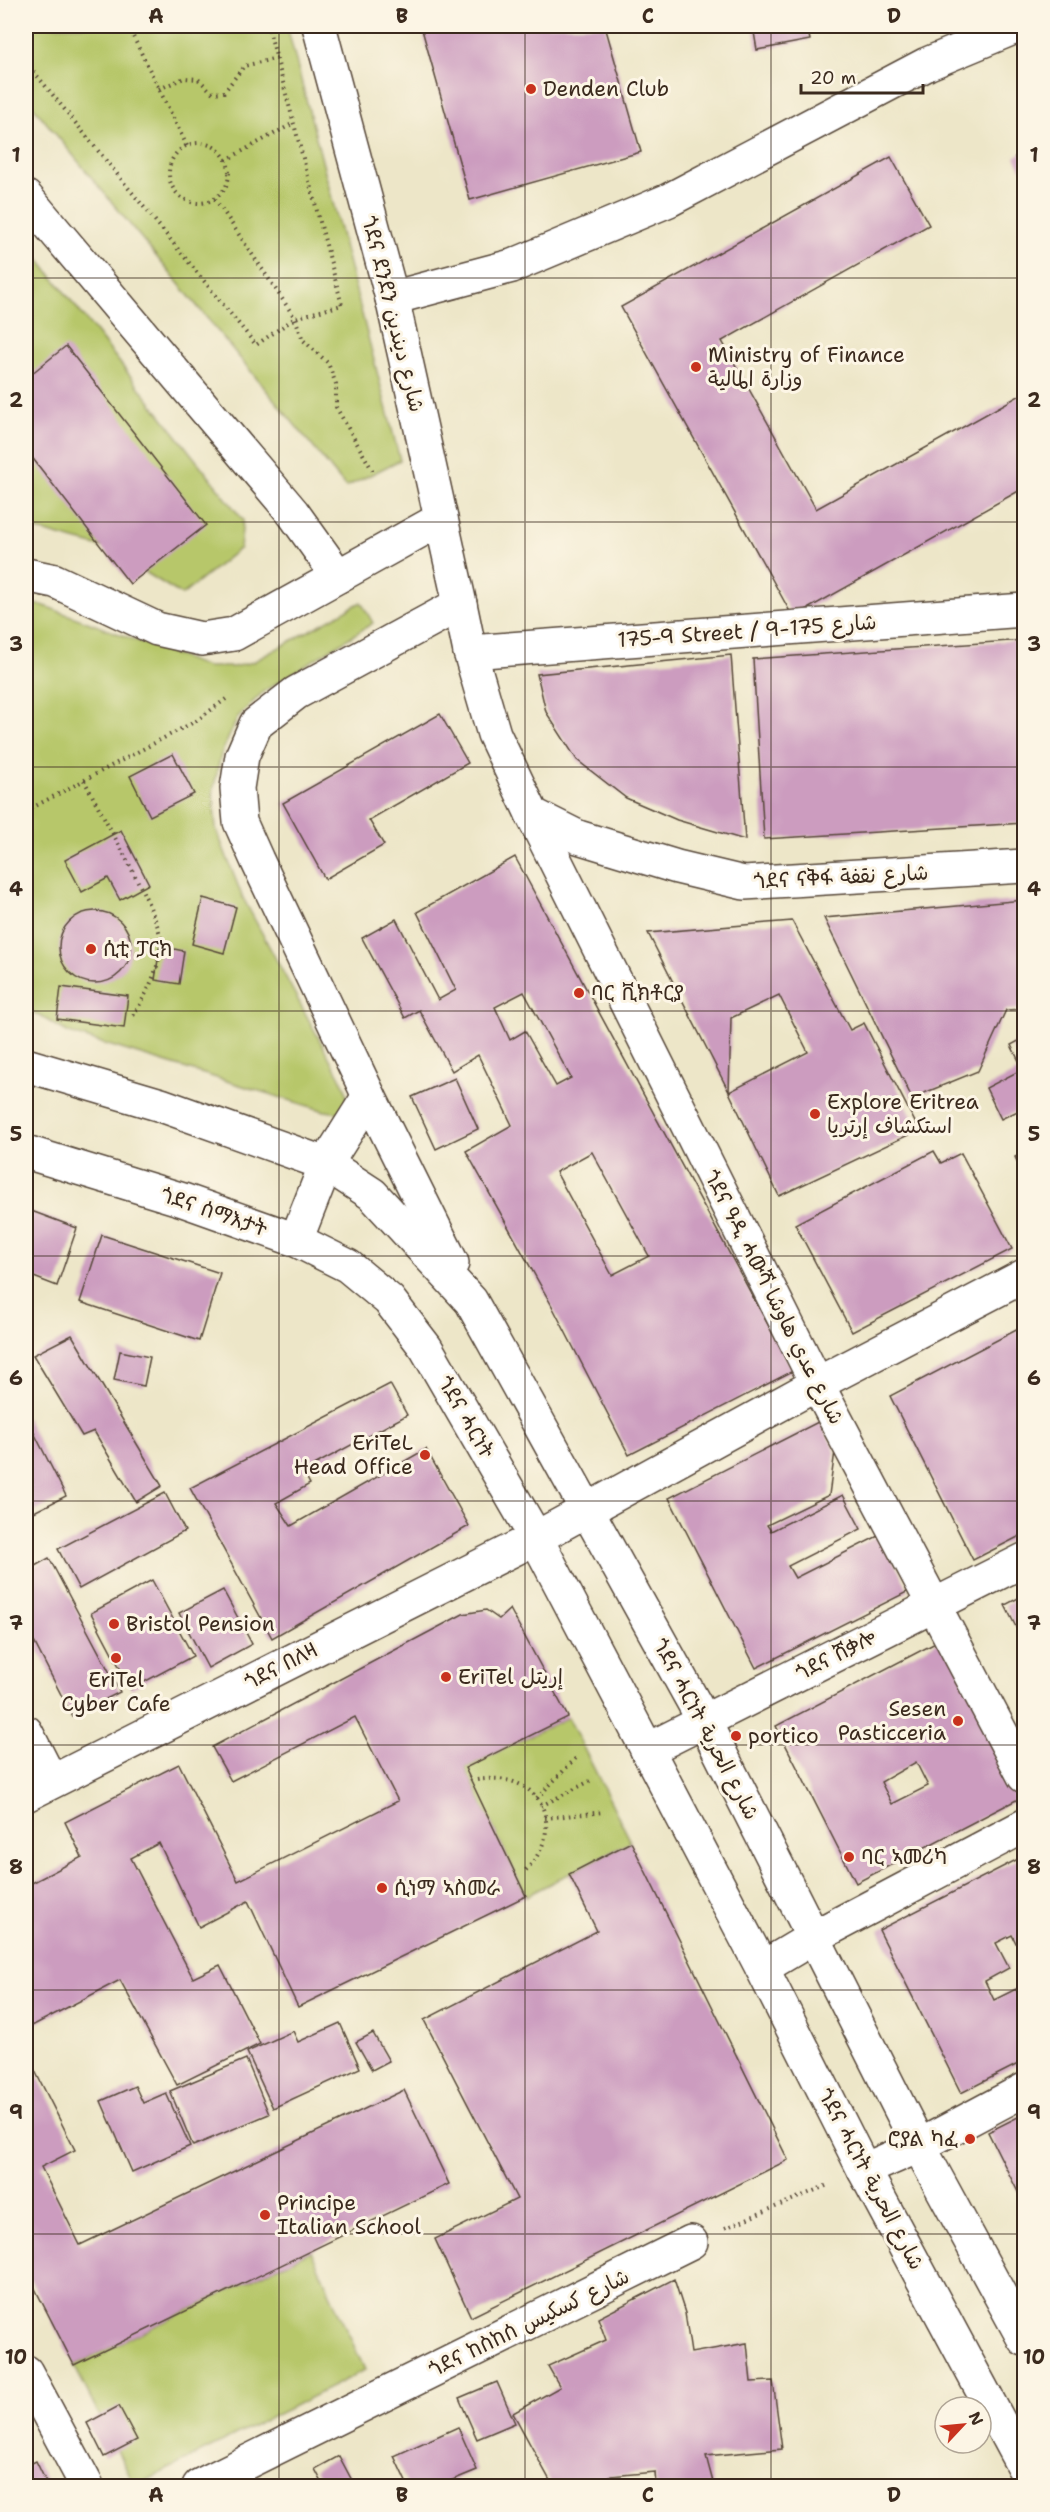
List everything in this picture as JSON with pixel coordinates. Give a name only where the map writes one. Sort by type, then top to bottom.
[{"type":"main road","name":"ጎደና ደንደን شارع ديندين","points":[[319,26],[392,298],[460,604]]},
{"type":"main road","points":[[392,298],[512,266],[669,200],[927,64],[1018,26]]},
{"type":"main road","points":[[26,196],[293,513],[338,576]]},
{"type":"main road","points":[[26,575],[55,581],[157,629],[202,639],[234,634],[441,519]]},
{"type":"main road","points":[[471,1300],[369,1096],[240,822],[237,788],[242,756],[256,724],[296,693],[460,604],[470,652],[494,734],[532,814]]},
{"type":"main road","name":"175-9 Street / شارع 175-9","points":[[470,652],[1024,610]]},
{"type":"main road","name":"ጎደና ናቅፋ شارع نقفة","points":[[532,814],[578,837],[614,849],[744,883],[1024,866]]},
{"type":"main road","name":"ጎደና ዓዲ ሓውሻ شارع عدي هاوشا","points":[[532,814],[817,1384],[1024,1776]]},
{"type":"main road","points":[[26,1065],[161,1105],[326,1164]]},
{"type":"main road","points":[[296,1240],[326,1164],[369,1096]]},
{"type":"main road","name":"ጎደና ሰማእታት","points":[[26,1152],[183,1200],[296,1240],[348,1266],[389,1300]]},
{"type":"main road","name":"ጎደና ሓርነት شارع الحرية","points":[[326,1164],[372,1194],[471,1300],[704,1722],[919,2146],[1024,2339]]},
{"type":"main road","name":"ጎደና በለዛ","points":[[38,1788],[536,1538],[817,1384],[1024,1276]]},
{"type":"main road","name":"ጎደና ሓርነት","points":[[389,1300],[426,1348],[536,1538]]},
{"type":"main road","name":"ጎደና ሓርነት شارع الحرية","points":[[536,1538],[762,1968],[864,2170],[1024,2468]]},
{"type":"main road","name":"ጎደና ሸቃሎ","points":[[647,1750],[1024,1560]]},
{"type":"main road","points":[[26,1732],[38,1788]]},
{"type":"main road","points":[[762,1968],[814,1937],[1024,1826]]},
{"type":"main road","points":[[864,2170],[919,2146],[1024,2090]]},
{"type":"main road","name":"ጎደና ከስከሰ شارع كسكيس","points":[[199,2487],[691,2242]]},
{"type":"main road","points":[[26,2372],[87,2487]]},
{"type":"path","points":[[26,39],[34,26]]},
{"type":"path","points":[[128,26],[187,146]]},
{"type":"path","points":[[26,62],[256,345],[295,318],[342,305],[268,26]]},
{"type":"path","points":[[159,89],[184,78],[198,79],[213,93],[224,92],[244,66],[277,58]]},
{"type":"path","points":[[226,160],[294,123]]},
{"type":"path","points":[[203,143],[220,152],[226,160],[229,180],[225,189],[215,199],[200,203],[190,201],[174,189],[169,170],[177,153],[187,146],[203,143]]},
{"type":"path","points":[[215,199],[295,318],[303,340],[328,363],[336,384],[336,407],[374,473]]},
{"type":"path","points":[[26,811],[196,721],[230,695]]},
{"type":"path","points":[[84,780],[153,914],[161,942],[153,983],[134,1016]]},
{"type":"path","points":[[537,1798],[578,1756]]},
{"type":"path","points":[[477,1780],[493,1777],[509,1779],[525,1786],[537,1798],[547,1830],[544,1845],[536,1860],[524,1872]]},
{"type":"path","points":[[541,1806],[590,1781]]},
{"type":"path","points":[[545,1818],[604,1812]]},
{"type":"path","points":[[691,2242],[864,2170]]},
{"type":"green space","points":[[26,26],[287,26],[400,460],[346,487],[26,98]]},
{"type":"green space","points":[[26,243],[243,520],[240,548],[182,595],[108,549],[26,527]]},
{"type":"green space","points":[[361,602],[373,623],[264,691],[238,717],[221,754],[213,791],[216,829],[242,896],[345,1087],[348,1104],[340,1113],[325,1111],[69,1033],[26,1008],[26,605],[42,605],[207,667],[233,667],[253,662]]},
{"type":"green space","points":[[568,1717],[631,1842],[526,1896],[465,1768]]},
{"type":"green space","points":[[311,2251],[365,2370],[135,2486],[74,2365]]},
{"type":"building","name":"Denden Club","points":[[421,26],[605,26],[641,152],[470,200]]},
{"type":"building","points":[[753,26],[807,26],[810,40],[757,50]]},
{"type":"building","points":[[1024,151],[1024,175],[1015,157]]},
{"type":"building","name":"Ministry of Finance وزارة المالية","points":[[891,157],[929,225],[722,341],[816,509],[1024,393],[1024,488],[793,617],[621,307]]},
{"type":"building","points":[[66,346],[206,525],[130,584],[27,451],[26,453],[26,378]]},
{"type":"building","points":[[1024,640],[1024,823],[764,839],[753,659]]},
{"type":"building","points":[[731,655],[745,840],[677,820],[626,798],[577,760],[546,712],[537,674]]},
{"type":"building","points":[[440,714],[468,763],[369,820],[384,845],[325,879],[283,803]]},
{"type":"building","points":[[173,754],[194,794],[150,816],[130,776]]},
{"type":"building","points":[[121,830],[149,884],[120,900],[108,878],[82,892],[65,860]]},
{"type":"building","points":[[515,857],[793,1371],[629,1455],[552,1306],[466,1151],[512,1125],[478,1055],[452,1071],[419,1010],[405,1018],[362,938],[396,919],[438,1000],[456,990],[417,912]],"holes":[[[524,992],[571,1078],[556,1086],[525,1031],[510,1040],[495,1007]],[[592,1152],[649,1256],[612,1275],[556,1172]]]},
{"type":"building","points":[[203,898],[236,907],[224,953],[192,944]]},
{"type":"building","points":[[1024,900],[1024,1009],[1006,1010],[978,1071],[912,1098],[824,918]]},
{"type":"building","points":[[95,911],[115,917],[125,927],[131,947],[125,967],[115,977],[95,983],[75,977],[65,967],[59,947],[65,927],[75,917]]},
{"type":"building","points":[[792,921],[850,1030],[864,1023],[919,1130],[779,1196],[648,933]],"holes":[[[779,995],[808,1052],[729,1092],[731,1018]]]},
{"type":"building","points":[[160,946],[184,951],[179,984],[155,980]]},
{"type":"building","points":[[61,987],[128,996],[124,1028],[57,1019]]},
{"type":"building","points":[[1024,1038],[1024,1108],[1001,1119],[986,1088],[1023,1069],[1011,1045]]},
{"type":"building","points":[[455,1078],[478,1129],[436,1149],[412,1097]]},
{"type":"building","points":[[934,1151],[941,1163],[961,1153],[1012,1249],[852,1332],[795,1224]]},
{"type":"building","points":[[1024,1152],[1024,1176],[1015,1157]]},
{"type":"building","points":[[26,1209],[77,1228],[57,1286],[26,1274]]},
{"type":"building","points":[[102,1235],[220,1273],[199,1341],[80,1302]]},
{"type":"building","points":[[1024,1326],[1024,1534],[973,1560],[890,1396]]},
{"type":"building","points":[[72,1335],[162,1486],[136,1502],[94,1431],[82,1436],[33,1355]]},
{"type":"building","points":[[120,1351],[150,1357],[144,1386],[114,1380]]},
{"type":"building","points":[[390,1384],[407,1415],[303,1471],[310,1484],[276,1503],[291,1526],[426,1449],[469,1526],[272,1638],[190,1488]]},
{"type":"building","points":[[26,1417],[66,1496],[26,1516]]},
{"type":"building","points":[[820,1421],[835,1451],[829,1495],[767,1525],[771,1531],[843,1495],[861,1529],[788,1566],[795,1578],[880,1535],[909,1591],[756,1668],[669,1498]]},
{"type":"building","points":[[165,1493],[185,1531],[79,1589],[58,1549]]},
{"type":"building","points":[[49,1558],[120,1692],[72,1716],[26,1626],[26,1571]]},
{"type":"building","points":[[152,1580],[193,1656],[131,1689],[91,1613]]},
{"type":"building","points":[[223,1590],[252,1644],[208,1668],[179,1613]]},
{"type":"building","points":[[1024,1595],[1024,1643],[1005,1605]]},
{"type":"building","points":[[510,1609],[568,1717],[465,1768],[526,1896],[298,2007],[248,1901],[199,1927],[159,1843],[131,1858],[193,1978],[220,1965],[260,2044],[177,2085],[120,1980],[26,2029],[26,1886],[82,1857],[65,1822],[179,1764],[238,1881],[398,1801],[355,1717],[231,1781],[212,1747],[463,1614],[486,1610],[499,1619]]},
{"type":"building","points":[[945,1638],[1024,1789],[1024,1796],[856,1883],[776,1726]],"holes":[[[916,1762],[928,1786],[892,1804],[881,1782]]]},
{"type":"building","points":[[631,1842],[788,2160],[471,2317],[435,2239],[517,2199],[424,2020],[597,1931],[569,1874]]},
{"type":"building","points":[[1024,1856],[1024,1959],[1012,1935],[996,1943],[1009,1968],[985,1981],[994,2000],[1016,1989],[1024,2006],[1024,2061],[961,2093],[879,1930]]},
{"type":"building","points":[[340,2023],[360,2068],[273,2108],[247,2052],[293,2031],[298,2042]]},
{"type":"building","points":[[373,2033],[389,2061],[372,2070],[356,2042]]},
{"type":"building","name":"Principe Italian School","points":[[26,2053],[75,2150],[41,2167],[80,2245],[404,2090],[449,2184],[74,2365],[26,2271]]},
{"type":"building","points":[[246,2059],[269,2114],[193,2146],[170,2091]]},
{"type":"building","points":[[135,2086],[143,2103],[166,2093],[190,2146],[132,2172],[101,2101]]},
{"type":"building","points":[[1024,2114],[1024,2204],[988,2132]]},
{"type":"building","points":[[674,2279],[685,2313],[691,2353],[747,2343],[751,2382],[773,2381],[782,2449],[706,2456],[714,2486],[656,2486],[655,2472],[611,2476],[597,2486],[553,2486],[513,2413],[560,2387],[548,2366],[606,2340],[598,2318]]},
{"type":"building","points":[[497,2382],[515,2423],[477,2439],[459,2398]]},
{"type":"building","points":[[119,2406],[137,2440],[104,2457],[87,2423]]},
{"type":"building","points":[[458,2427],[477,2470],[438,2486],[408,2486],[394,2456]]},
{"type":"building","points":[[339,2456],[355,2486],[324,2486],[315,2469]]},
{"type":"building","points":[[36,2461],[48,2486],[26,2486],[26,2466]]},
{"type":"place","name":"Denden Club","points":[[531,89]]},
{"type":"place","name":"Ministry of Finance وزارة المالية","points":[[696,367]]},
{"type":"place","name":"ሲቲ ፓርክ","points":[[91,949]]},
{"type":"place","name":"ባር ቪክቶርያ","points":[[579,993]]},
{"type":"place","name":"Explore Eritrea استكشاف إرتريا","points":[[815,1114]]},
{"type":"place","name":"EriTeL Head Office","points":[[425,1455]]},
{"type":"place","name":"Bristol Pension","points":[[114,1624]]},
{"type":"place","name":"EriTel Cyber Cafe","points":[[116,1658]]},
{"type":"place","name":"EriTel إريتل","points":[[446,1677]]},
{"type":"place","name":"Sesen Pasticceria","points":[[958,1721]]},
{"type":"place","name":"portico","points":[[736,1736]]},
{"type":"place","name":"ባር ኣመሪካ","points":[[849,1857]]},
{"type":"place","name":"ሲነማ ኣስመራ","points":[[382,1888]]},
{"type":"place","name":"ሮያል ካፈ","points":[[970,2139]]},
{"type":"place","name":"Principe Italian School","points":[[265,2215]]}]
